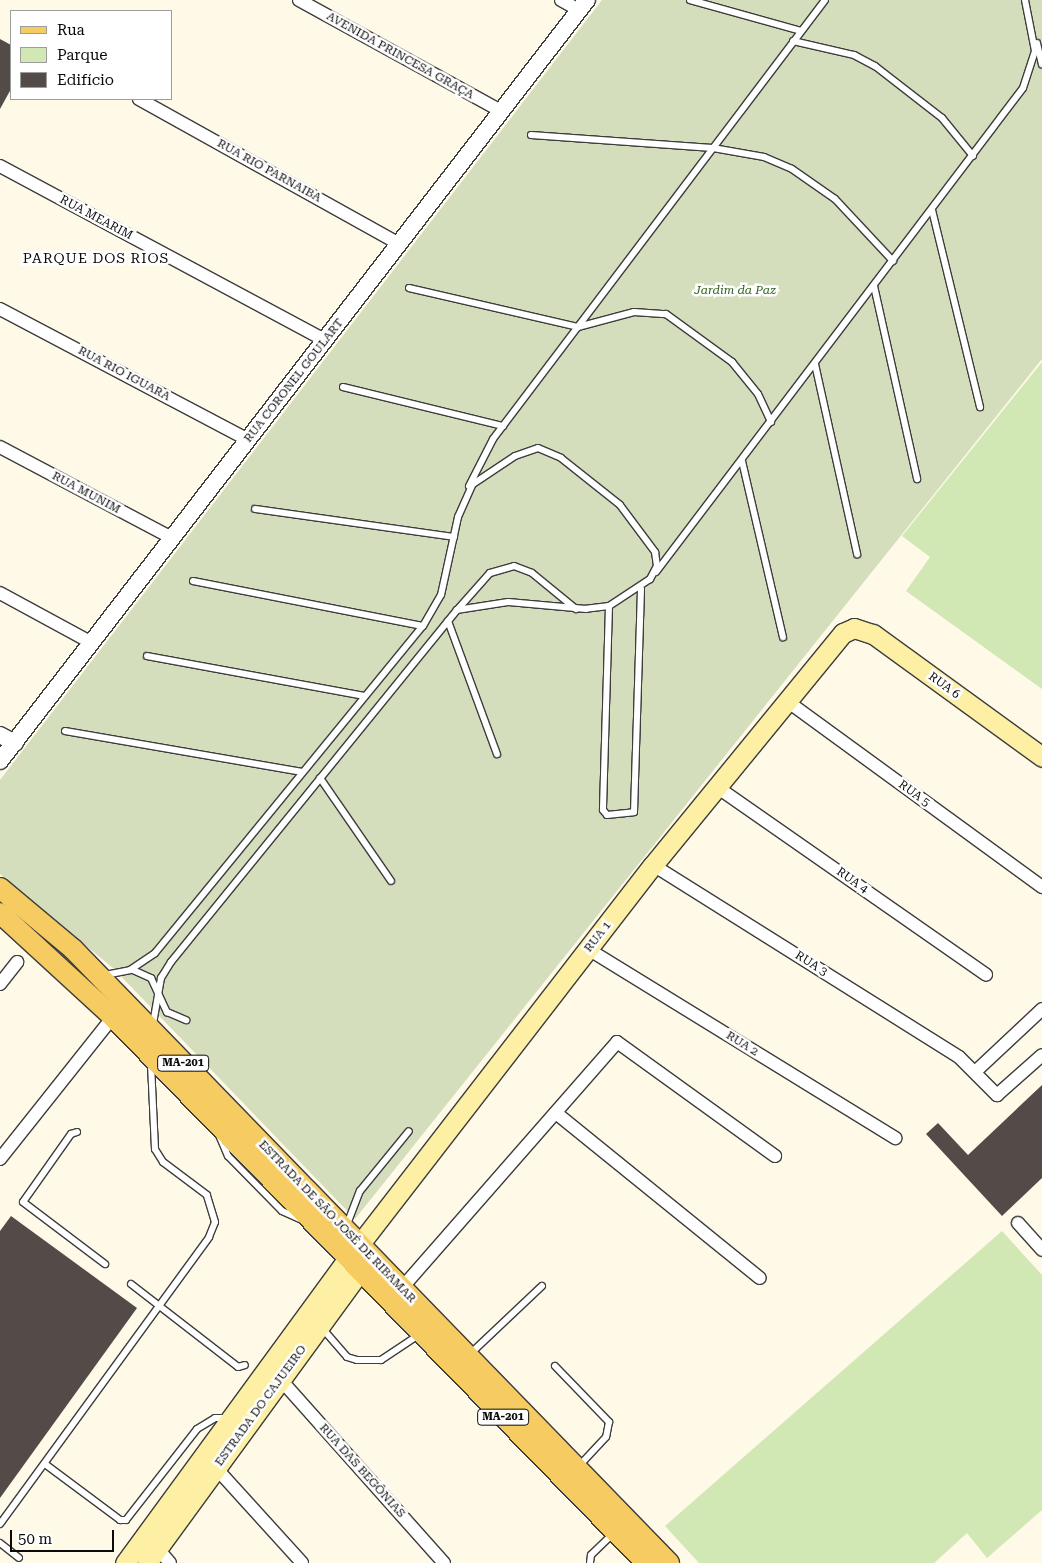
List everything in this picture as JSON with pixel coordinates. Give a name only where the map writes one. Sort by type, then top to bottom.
[{"type":"main road","name":"RUA 6","points":[[843,633],[854,628],[873,634],[1042,757]]},
{"type":"main road","name":"RUA 1","points":[[356,1258],[653,865],[843,633]]},
{"type":"main road","name":"ESTRADA DE SÃO JOSÉ DE RIBAMAR","points":[[0,888],[100,976],[344,1230],[356,1258],[421,1333],[646,1563]]},
{"type":"main road","name":"ESTRADA DE SÃO JOSÉ DE RIBAMAR","points":[[0,915],[113,1016],[317,1225],[356,1258],[402,1289],[669,1563]]},
{"type":"main road","name":"ESTRADA DO CAJUEIRO","points":[[152,1556],[216,1468],[238,1423],[281,1380],[320,1326],[356,1258]]},
{"type":"main road","name":"ESTRADA DO CAJUEIRO","points":[[125,1563],[238,1423],[356,1258]]},
{"type":"street","name":"AVENIDA PRINCESA GRAÇA","points":[[299,0],[501,111]]},
{"type":"street","points":[[561,0],[583,5]]},
{"type":"street","name":"RUA CORONEL GOULART","points":[[0,762],[583,5]]},
{"type":"street","name":"RUA RIO PARNAIBA","points":[[141,100],[399,244]]},
{"type":"street","name":"RUA MEARIM","points":[[0,166],[325,340]]},
{"type":"street","name":"RUA RIO IGUARA","points":[[0,309],[248,440]]},
{"type":"street","name":"RUA MUNIM","points":[[0,447],[172,538]]},
{"type":"street","points":[[0,593],[92,643]]},
{"type":"street","name":"RUA 5","points":[[787,701],[1042,887]]},
{"type":"street","points":[[0,734],[15,742]]},
{"type":"street","name":"RUA 4","points":[[717,787],[986,974]]},
{"type":"street","name":"RUA 3","points":[[653,865],[971,1068],[994,1094],[1000,1094],[1042,1055]]},
{"type":"street","name":"RUA 2","points":[[588,949],[895,1138]]},
{"type":"street","points":[[0,984],[17,962]]},
{"type":"street","points":[[971,1068],[1042,1009]]},
{"type":"street","points":[[0,1159],[113,1016]]},
{"type":"street","points":[[402,1289],[556,1113],[608,1048],[621,1042],[774,1156]]},
{"type":"street","points":[[556,1113],[760,1278]]},
{"type":"street","points":[[1018,1223],[1042,1250]]},
{"type":"street","name":"RUA DAS BEGÔNIAS","points":[[281,1380],[444,1563]]},
{"type":"street","points":[[216,1468],[302,1563]]},
{"type":"street","points":[[152,1556],[170,1563]]},
{"type":"lane","points":[[690,0],[801,31]]},
{"type":"lane","points":[[130,970],[155,953],[423,626],[441,595],[465,497],[482,456],[825,0]]},
{"type":"lane","points":[[1025,0],[1042,64]]},
{"type":"lane","points":[[457,610],[508,602],[576,609],[609,606],[641,589],[772,422],[1023,88],[1035,51],[1034,30]]},
{"type":"lane","points":[[794,41],[854,55],[876,66],[942,118],[973,156]]},
{"type":"lane","points":[[531,135],[713,148],[764,157],[792,169],[852,215],[893,261]]},
{"type":"lane","points":[[932,210],[980,407]]},
{"type":"lane","points":[[874,286],[917,479]]},
{"type":"lane","points":[[409,288],[578,327],[634,312],[666,314],[732,362],[758,394],[772,422]]},
{"type":"lane","points":[[816,364],[857,554]]},
{"type":"lane","points":[[342,387],[503,426]]},
{"type":"lane","points":[[465,497],[482,476],[515,456],[538,448],[551,452],[634,520],[658,561],[650,579]]},
{"type":"lane","points":[[742,460],[783,636]]},
{"type":"lane","points":[[255,508],[454,538]]},
{"type":"lane","points":[[152,1030],[158,993],[171,962],[457,610],[490,573],[514,566],[532,573],[576,609]]},
{"type":"lane","points":[[193,581],[423,626]]},
{"type":"lane","points":[[609,606],[603,810],[607,815],[634,812],[641,589]]},
{"type":"lane","points":[[448,621],[497,754]]},
{"type":"lane","points":[[147,656],[364,696]]},
{"type":"lane","points":[[65,731],[302,772]]},
{"type":"lane","points":[[320,778],[391,882]]},
{"type":"lane","points":[[100,976],[130,970],[146,973],[167,1012],[186,1020]]},
{"type":"lane","points":[[0,1524],[209,1237],[215,1211],[207,1195],[163,1162],[155,1149],[150,1054]]},
{"type":"lane","points":[[344,1230],[360,1191],[409,1131]]},
{"type":"lane","points":[[77,1132],[72,1134],[23,1202],[106,1264]]},
{"type":"lane","points":[[131,1284],[238,1367],[245,1366]]},
{"type":"lane","points":[[467,1356],[542,1286]]},
{"type":"lane","points":[[320,1326],[347,1357],[357,1360],[381,1360],[421,1333]]},
{"type":"lane","points":[[555,1366],[609,1422],[606,1437],[577,1468]]},
{"type":"lane","points":[[44,1464],[120,1520],[131,1517],[196,1429],[215,1418],[238,1423]]},
{"type":"lane","points":[[590,1563],[591,1555],[616,1532]]},
{"type":"lane","points":[[0,1543],[20,1558]]},
{"type":"green space","name":"Jardim da Paz","points":[[602,0],[1042,0],[1042,359],[355,1219],[114,969],[0,874],[0,780]]},
{"type":"green space","points":[[1042,362],[1042,689],[906,591],[930,557],[902,536]]},
{"type":"green space","points":[[1002,1231],[1042,1275],[1042,1510],[987,1558],[967,1533],[934,1563],[699,1563],[665,1526]]},
{"type":"building","points":[[0,39],[10,44],[10,91],[0,109]]},
{"type":"building","points":[[1042,1085],[1042,1178],[1002,1216],[926,1134],[938,1123],[968,1155]]},
{"type":"building","points":[[11,1216],[137,1308],[0,1498],[0,1231]]},
{"type":"district","name":"PARQUE DOS RIOS","points":[[96,258]]}]
